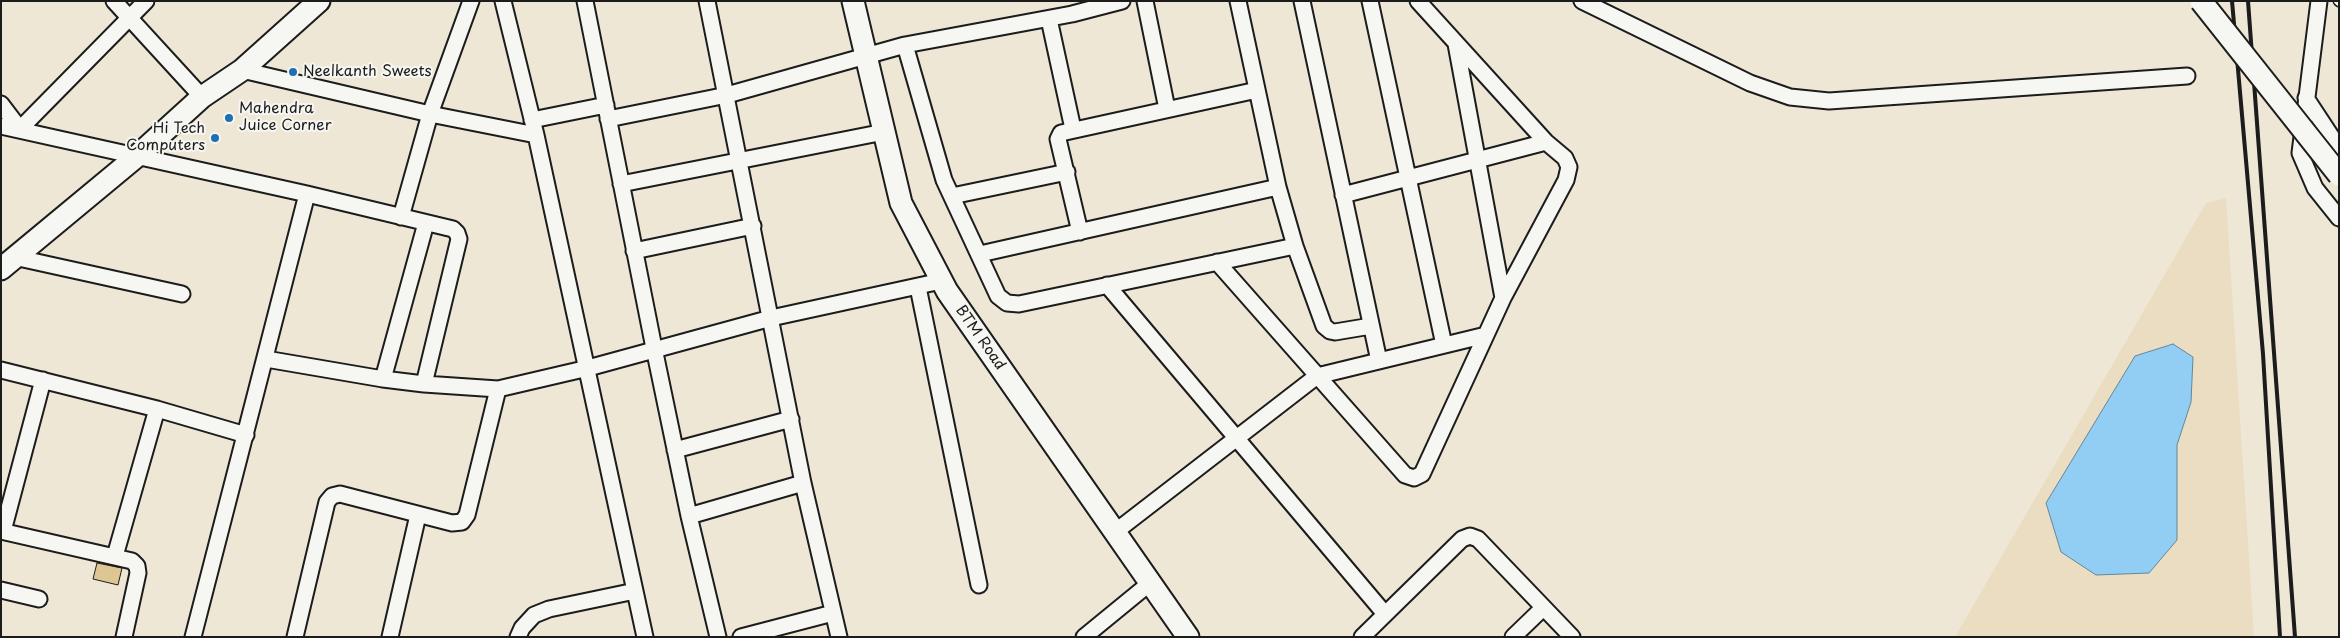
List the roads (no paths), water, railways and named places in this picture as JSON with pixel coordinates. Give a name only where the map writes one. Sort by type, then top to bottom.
[{"type":"street","points":[[114,1],[202,97]]},
{"type":"street","points":[[20,129],[146,1]]},
{"type":"street","points":[[8,263],[136,157],[202,97],[242,70],[319,1]]},
{"type":"street","points":[[401,217],[430,114],[471,1]]},
{"type":"street","points":[[503,1],[536,135],[645,637]]},
{"type":"street","points":[[585,1],[675,450],[718,637]]},
{"type":"street","points":[[707,1],[803,483],[839,637]]},
{"type":"street","name":"BTM Road","points":[[853,1],[901,203],[942,280],[1188,637]]},
{"type":"street","points":[[532,120],[607,112],[727,94],[905,46],[1049,19],[1071,8],[1122,1]]},
{"type":"street","points":[[1145,1],[1167,109]]},
{"type":"street","points":[[1238,1],[1278,187],[1295,246],[1327,330],[1335,332],[1371,326]]},
{"type":"street","points":[[1302,1],[1379,361]]},
{"type":"street","points":[[1370,1],[1444,345]]},
{"type":"street","points":[[1217,262],[1405,475],[1414,478],[1422,474],[1504,298],[1566,180],[1569,167],[1565,158],[1546,142],[1418,1]]},
{"type":"street","points":[[1582,1],[1750,84],[1790,97],[1830,101],[2187,76]]},
{"type":"street","points":[[2201,1],[2339,175]]},
{"type":"street","points":[[2319,1],[2300,153],[2315,188],[2339,218]]},
{"type":"street","points":[[1049,19],[1073,129]]},
{"type":"street","points":[[1456,43],[1504,298]]},
{"type":"street","points":[[905,46],[944,180],[998,296],[1007,303],[1019,304],[1295,246]]},
{"type":"street","points":[[242,70],[430,114],[536,135]]},
{"type":"street","points":[[1080,232],[1058,139],[1061,133],[1257,90]]},
{"type":"street","points":[[2306,98],[2339,148]]},
{"type":"street","points":[[1,104],[20,129]]},
{"type":"street","points":[[1,126],[307,194],[452,229],[458,233],[458,239],[424,384]]},
{"type":"street","points":[[621,184],[884,132]]},
{"type":"street","points":[[1343,194],[1546,142]]},
{"type":"street","points":[[952,196],[1067,172]]},
{"type":"street","points":[[980,254],[1278,187]]},
{"type":"street","points":[[193,637],[307,194]]},
{"type":"street","points":[[383,379],[426,223]]},
{"type":"street","points":[[634,251],[753,226]]},
{"type":"street","points":[[8,263],[182,294]]},
{"type":"street","points":[[266,358],[383,379],[498,389],[588,368],[654,348],[771,318],[918,287],[942,280]]},
{"type":"street","points":[[1106,285],[1385,614]]},
{"type":"street","points":[[918,287],[979,585]]},
{"type":"street","points":[[1115,532],[1317,376],[1486,335]]},
{"type":"street","points":[[1,370],[157,409],[246,434]]},
{"type":"street","points":[[43,380],[2,531],[132,561],[137,566],[138,573],[124,637]]},
{"type":"street","points":[[295,637],[327,502],[332,496],[340,494],[452,523],[462,522],[467,515],[498,389]]},
{"type":"street","points":[[114,556],[157,409]]},
{"type":"street","points":[[675,450],[791,420]]},
{"type":"street","points":[[689,516],[803,483]]},
{"type":"street","points":[[390,637],[418,515]]},
{"type":"street","points":[[1362,637],[1462,539],[1470,536],[1478,539],[1572,637]]},
{"type":"street","points":[[1084,637],[1150,583]]},
{"type":"street","points":[[1,590],[39,599]]},
{"type":"street","points":[[518,637],[522,628],[534,615],[549,609],[635,590]]},
{"type":"street","points":[[1513,637],[1543,608]]},
{"type":"street","points":[[741,637],[833,613]]},
{"type":"water","points":[[2173,344],[2193,357],[2191,402],[2177,445],[2177,540],[2149,573],[2096,575],[2061,552],[2046,503],[2135,356]]},
{"type":"railway","points":[[2232,1],[2263,354],[2280,637]]},
{"type":"railway","points":[[2248,1],[2295,637]]},
{"type":"place","name":"Neelkanth Sweets","points":[[293,72]]},
{"type":"place","name":"Mahendra Juice Corner","points":[[229,118]]},
{"type":"place","name":"Hi Tech Computers","points":[[215,138]]}]
